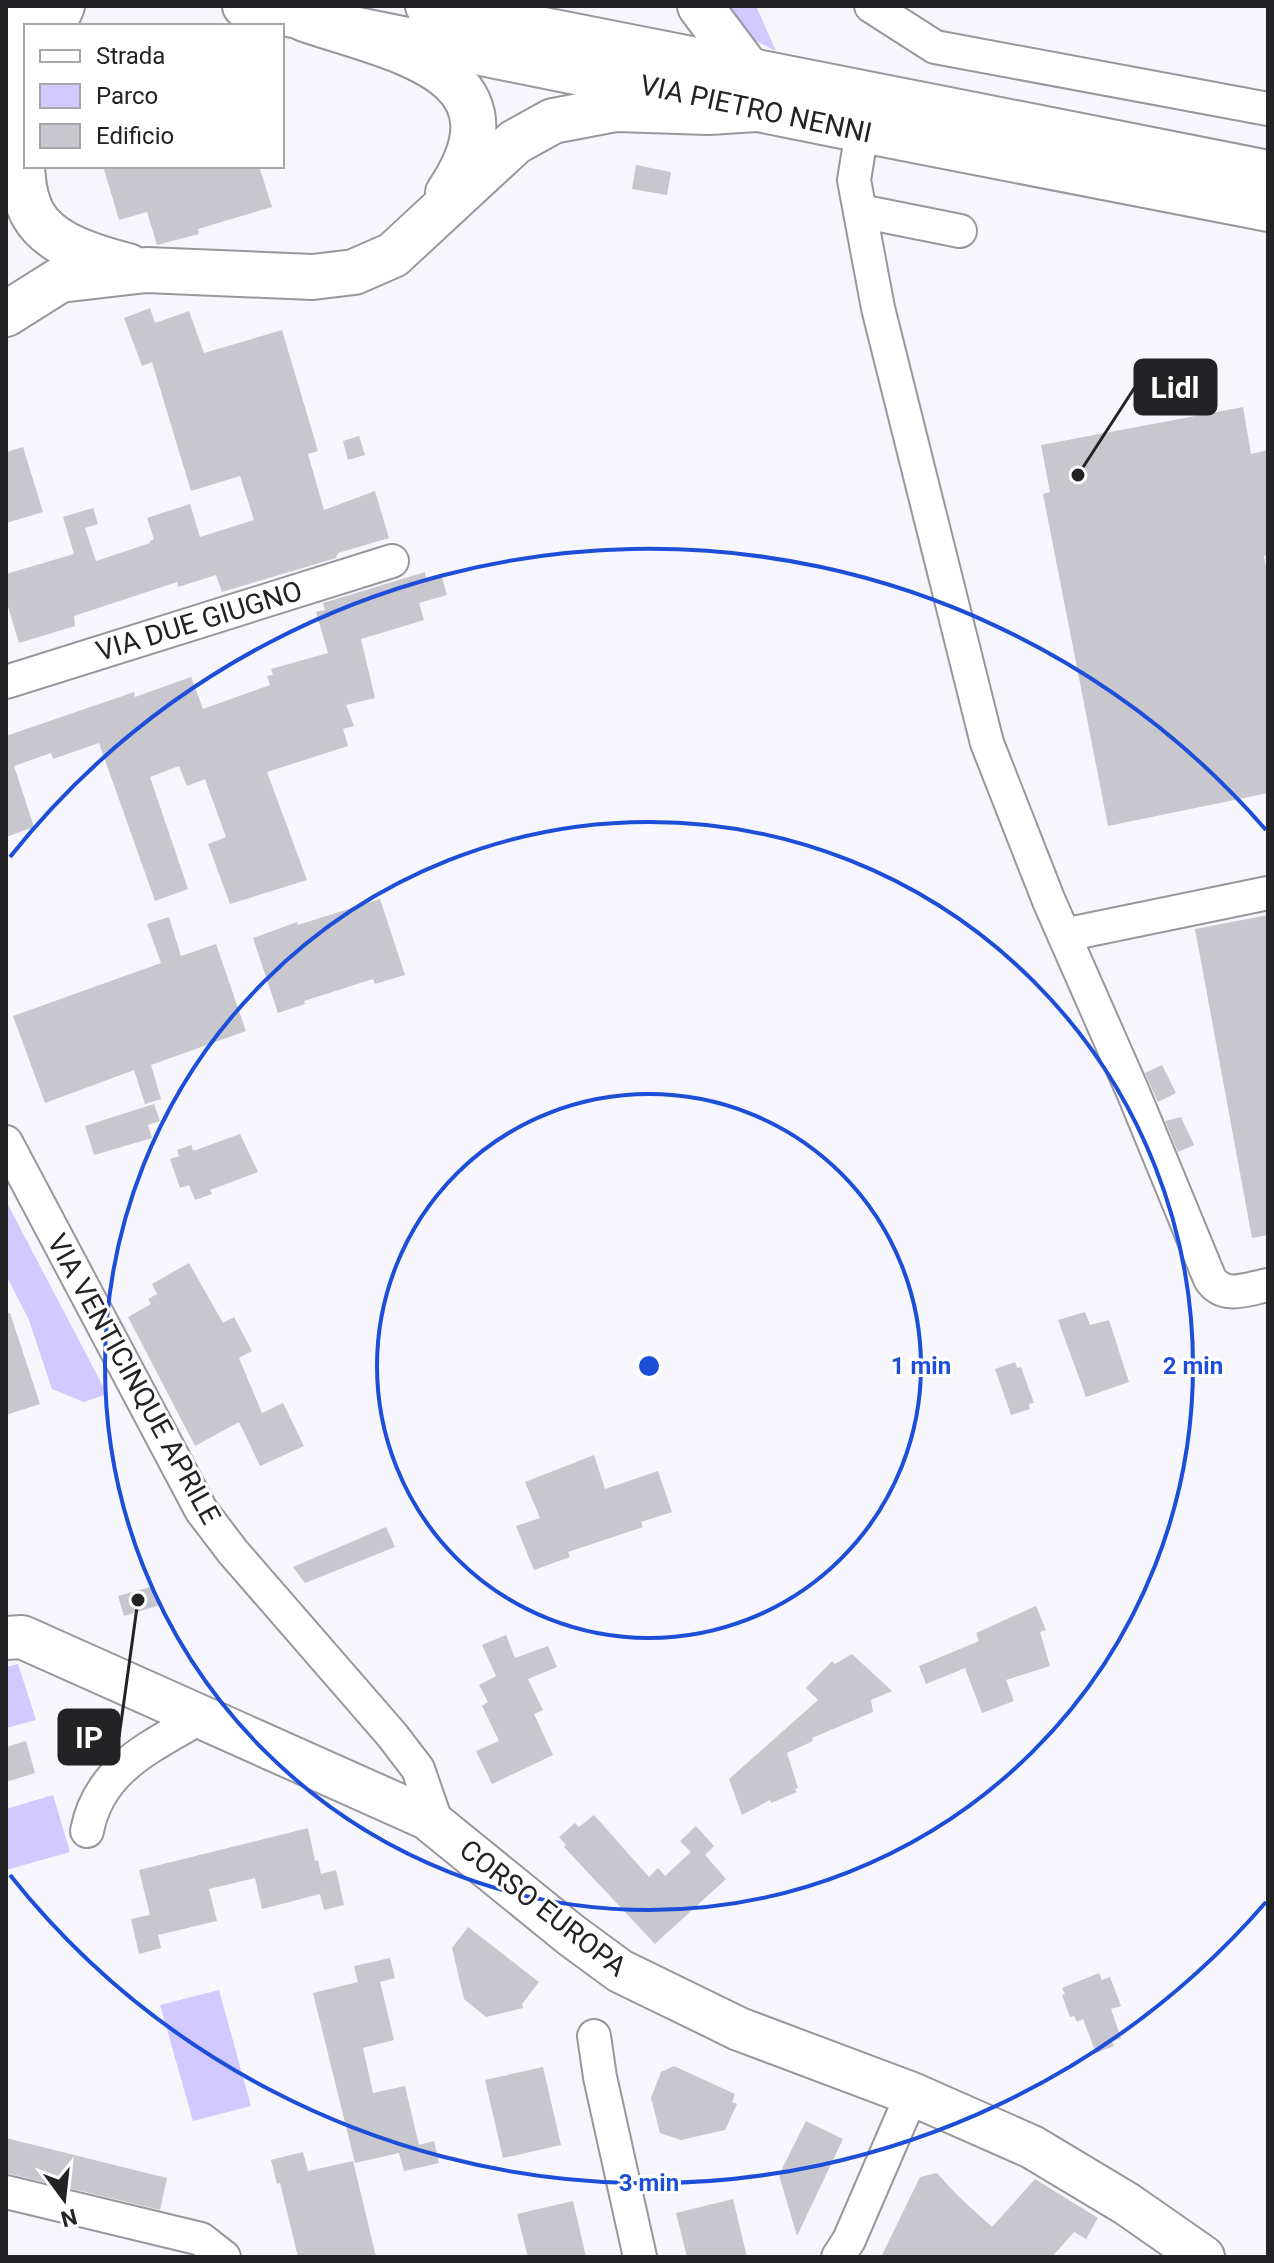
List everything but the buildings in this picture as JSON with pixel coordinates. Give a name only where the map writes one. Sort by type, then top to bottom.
[{"type":"highway","points":[[6,314],[60,280],[146,270],[313,277],[354,272],[393,255],[515,142],[553,121],[616,109],[709,112],[752,89],[700,6]]},
{"type":"highway","points":[[305,19],[427,61],[446,73],[467,100],[474,126],[469,158],[419,234]]},
{"type":"highway","points":[[6,142],[18,86],[24,33]]},
{"type":"highway","points":[[18,86],[24,194],[39,227],[62,243],[98,258],[146,270]]},
{"type":"main road","name":"VIA PIETRO NENNI","points":[[244,6],[305,19],[752,89],[968,113],[1268,172]]},
{"type":"main road","name":"VIA PIETRO NENNI","points":[[427,6],[752,89],[862,131],[1268,210]]},
{"type":"main road","points":[[968,113],[1044,113],[1268,147]]},
{"type":"main road","name":"CORSO EUROPA","points":[[6,1638],[22,1637],[358,1787],[423,1806],[571,1935],[629,1976],[739,2029],[912,2094],[1032,2147],[1127,2204],[1203,2257]]},
{"type":"street","points":[[871,6],[935,47],[1268,109]]},
{"type":"street","points":[[862,131],[854,180],[878,308],[987,743],[1064,935],[1210,1279],[1220,1290],[1227,1292],[1268,1285]]},
{"type":"street","points":[[860,211],[960,231]]},
{"type":"street","name":"VIA DUE GIUGNO","points":[[6,682],[392,561]]},
{"type":"street","points":[[1064,935],[1268,893]]},
{"type":"street","name":"VIA VENTICINQUE APRILE","points":[[6,1142],[201,1510],[255,1578],[403,1750]]},
{"type":"street","points":[[87,1831],[91,1808],[113,1776],[134,1757],[201,1717]]},
{"type":"street","points":[[358,1787],[393,1778],[401,1766],[403,1750]]},
{"type":"street","points":[[403,1750],[423,1806]]},
{"type":"street","points":[[594,2036],[600,2077],[640,2257]]},
{"type":"street","points":[[838,2257],[849,2240],[912,2094]]},
{"type":"street","points":[[6,2192],[201,2239],[224,2257]]},
{"type":"green space","points":[[713,6],[756,6],[776,51],[742,34]]},
{"type":"green space","points":[[6,1201],[107,1394],[84,1402],[52,1389],[29,1320],[6,1275]]},
{"type":"green space","points":[[18,1664],[36,1720],[6,1728],[6,1667]]},
{"type":"green space","points":[[53,1795],[70,1852],[6,1870],[6,1809]]},
{"type":"green space","points":[[219,1990],[251,2106],[193,2121],[160,2005]]},
{"type":"place","name":"Lidl","points":[[1078,475]]},
{"type":"place","name":"IP","points":[[138,1600]]}]
